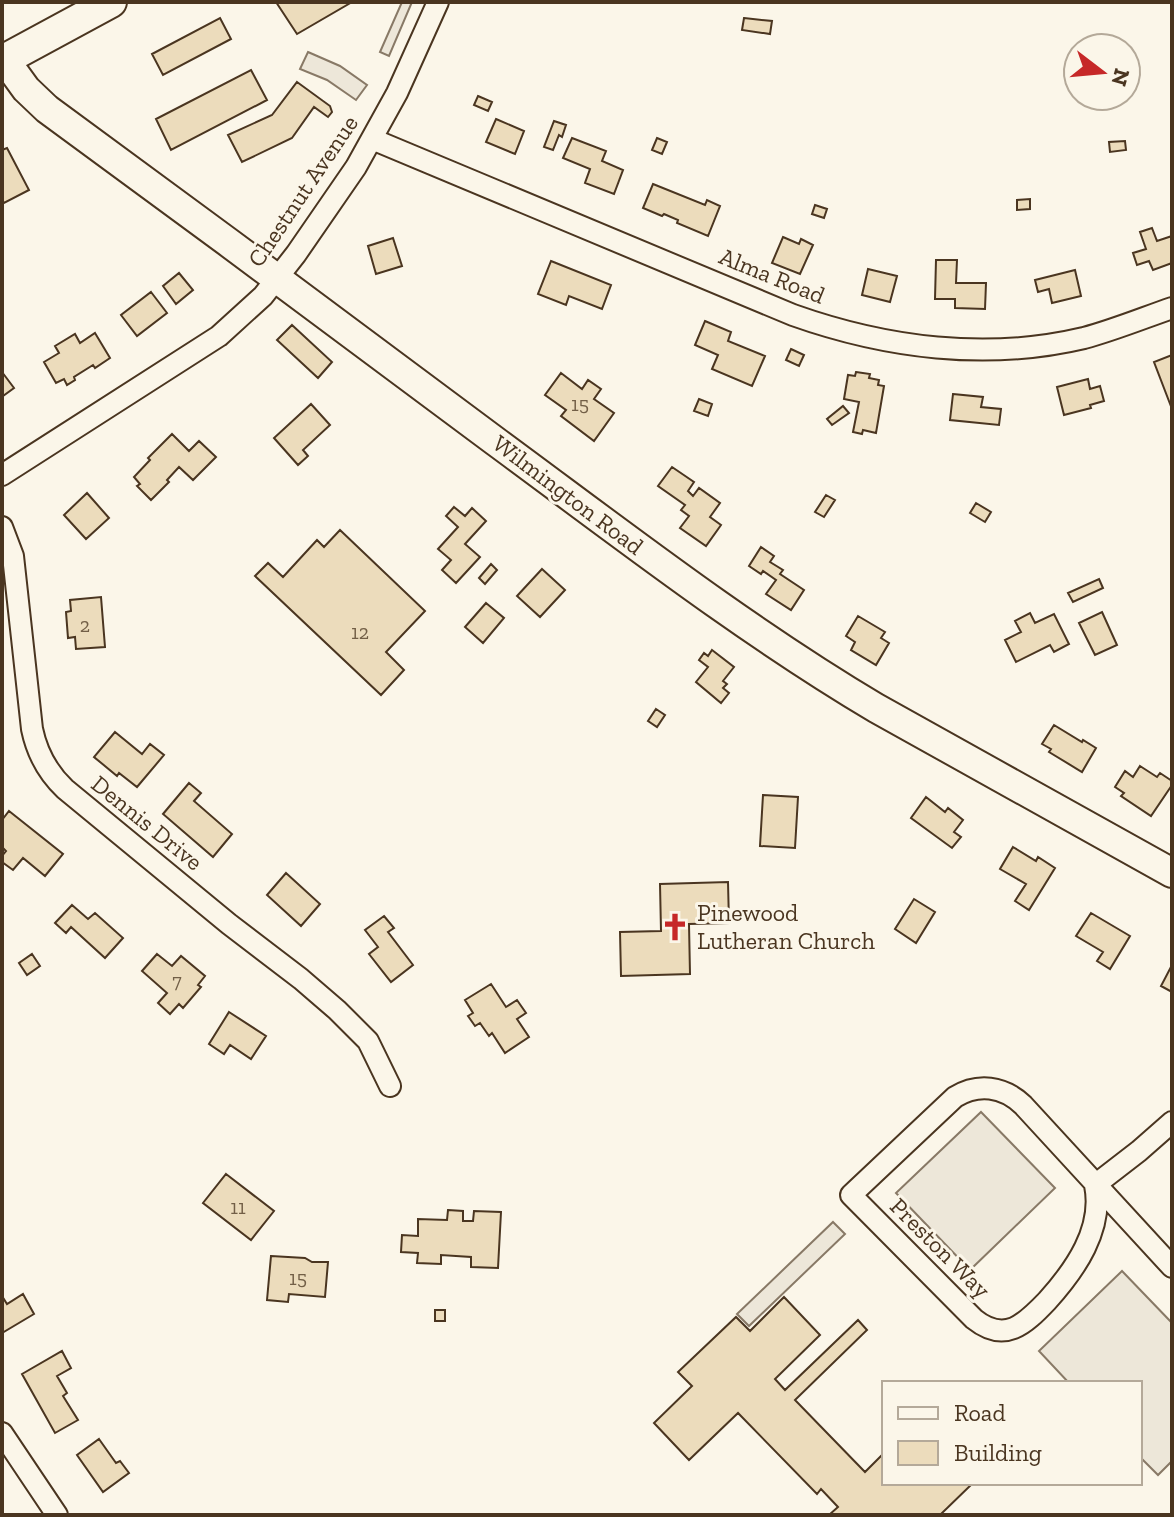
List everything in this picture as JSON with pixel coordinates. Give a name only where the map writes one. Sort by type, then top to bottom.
[{"type":"main road","points":[[3,61],[111,2]]},
{"type":"main road","name":"Wilmington Road","points":[[3,61],[47,109],[619,533],[780,648],[876,708],[1172,873]]},
{"type":"street","name":"Chestnut Avenue","points":[[2,475],[219,336],[248,311],[278,278],[340,192],[410,67],[438,2]]},
{"type":"street","name":"Alma Road","points":[[372,139],[783,311],[864,337],[962,350],[1033,347],[1087,337],[1172,308]]},
{"type":"street","name":"Dennis Drive","points":[[2,527],[13,556],[32,729],[38,752],[49,772],[65,789],[337,1010],[370,1044],[390,1086]]},
{"type":"street","name":"Preston Way","points":[[980,1088],[1000,1090],[1018,1100],[1095,1185],[1094,1222],[1075,1267],[1029,1319],[1006,1331],[989,1329],[974,1319],[851,1195],[949,1102],[967,1091],[980,1088]]},
{"type":"street","points":[[1172,1122],[1095,1185],[1172,1267]]},
{"type":"street","points":[[2,1433],[57,1515]]},
{"type":"shaded area","points":[[402,2],[412,2],[389,56],[380,52]]},
{"type":"shaded area","points":[[308,52],[340,66],[367,85],[356,100],[327,80],[300,69]]},
{"type":"shaded area","points":[[981,1112],[1055,1188],[970,1270],[896,1193]]},
{"type":"shaded area","points":[[833,1222],[845,1234],[749,1326],[737,1314]]},
{"type":"shaded area","points":[[1122,1271],[1172,1323],[1172,1461],[1158,1475],[1142,1459],[1142,1381],[1067,1381],[1039,1351]]},
{"type":"building","points":[[276,2],[352,2],[297,34]]},
{"type":"building","points":[[220,18],[231,39],[163,75],[152,54]]},
{"type":"building","points":[[744,18],[772,21],[770,34],[742,30]]},
{"type":"building","points":[[251,70],[267,100],[171,150],[156,119]]},
{"type":"building","points":[[297,82],[330,106],[332,112],[328,117],[314,107],[292,138],[242,162],[228,135],[272,115]]},
{"type":"building","points":[[478,96],[492,102],[488,111],[474,105]]},
{"type":"building","points":[[496,119],[524,131],[515,154],[486,142]]},
{"type":"building","points":[[554,121],[566,125],[553,150],[544,147]]},
{"type":"building","points":[[572,138],[606,151],[602,161],[623,170],[614,194],[585,183],[590,169],[563,158]]},
{"type":"building","points":[[657,138],[667,142],[662,154],[652,150]]},
{"type":"building","points":[[1125,141],[1126,150],[1110,152],[1109,142]]},
{"type":"building","points":[[7,148],[29,190],[4,203],[2,150]]},
{"type":"building","points":[[653,184],[705,205],[707,200],[720,206],[708,236],[677,223],[678,220],[643,208]]},
{"type":"building","points":[[1030,199],[1030,209],[1017,210],[1017,200]]},
{"type":"building","points":[[815,205],[827,209],[824,218],[812,214]]},
{"type":"building","points":[[1152,228],[1157,241],[1172,236],[1172,263],[1153,270],[1149,261],[1137,265],[1133,253],[1146,249],[1140,232]]},
{"type":"building","points":[[783,237],[799,244],[801,239],[813,245],[800,274],[772,263]]},
{"type":"building","points":[[393,238],[402,266],[376,274],[368,246]]},
{"type":"building","points":[[936,260],[957,260],[956,283],[986,283],[985,309],[955,308],[955,299],[935,299]]},
{"type":"building","points":[[551,261],[611,285],[602,309],[569,296],[566,305],[538,294]]},
{"type":"building","points":[[868,269],[897,276],[890,302],[862,295]]},
{"type":"building","points":[[1075,270],[1081,296],[1052,303],[1049,289],[1038,292],[1035,280]]},
{"type":"building","points":[[179,273],[193,290],[176,304],[163,286]]},
{"type":"building","points":[[151,292],[167,313],[137,336],[121,315]]},
{"type":"building","points":[[705,321],[731,332],[728,341],[765,356],[752,386],[712,369],[718,355],[695,345]]},
{"type":"building","points":[[292,325],[332,362],[318,378],[277,340]]},
{"type":"building","points":[[95,333],[110,358],[95,368],[93,365],[67,385],[64,379],[56,383],[44,362],[59,353],[55,346],[75,334],[80,343]]},
{"type":"building","points":[[791,349],[804,355],[799,366],[786,360]]},
{"type":"building","points":[[1172,355],[1172,409],[1154,362]]},
{"type":"building","points":[[2,372],[14,388],[3,396],[2,394]]},
{"type":"building","points":[[856,372],[870,374],[869,378],[879,380],[878,385],[884,386],[876,433],[863,430],[862,434],[853,432],[859,402],[844,399],[848,375],[855,376]]},
{"type":"building","points":[[561,373],[582,389],[588,380],[601,389],[594,399],[614,413],[594,441],[561,416],[566,410],[545,395]]},
{"type":"building","points":[[1088,379],[1090,389],[1100,386],[1104,401],[1064,415],[1057,387]]},
{"type":"building","points":[[953,394],[983,397],[981,407],[1001,409],[999,425],[950,420]]},
{"type":"building","points":[[699,399],[712,404],[708,416],[694,411]]},
{"type":"building","points":[[311,404],[330,425],[303,450],[308,456],[298,465],[274,438]]},
{"type":"building","points":[[843,406],[849,413],[832,425],[827,419]]},
{"type":"building","points":[[172,434],[189,451],[199,441],[216,457],[193,480],[179,467],[151,500],[137,486],[140,484],[134,477]]},
{"type":"building","points":[[672,467],[694,482],[688,491],[693,496],[699,488],[720,503],[710,517],[721,525],[706,546],[680,528],[689,516],[681,510],[685,505],[658,486]]},
{"type":"building","points":[[87,493],[109,518],[86,539],[64,515]]},
{"type":"building","points":[[826,495],[835,500],[824,517],[815,512]]},
{"type":"building","points":[[976,503],[991,512],[985,522],[970,513]]},
{"type":"building","points":[[454,507],[465,516],[472,508],[486,521],[465,544],[480,557],[456,583],[442,570],[451,560],[438,549],[458,527],[446,516]]},
{"type":"building","points":[[340,530],[425,611],[386,652],[404,670],[381,695],[255,576],[268,563],[283,577],[317,540],[324,547]]},
{"type":"building","points":[[761,547],[774,556],[770,562],[783,570],[780,574],[804,590],[791,610],[766,594],[776,580],[749,566]]},
{"type":"building","points":[[491,564],[497,570],[485,584],[479,578]]},
{"type":"building","points":[[542,569],[565,590],[540,617],[517,596]]},
{"type":"building","points":[[1099,579],[1103,588],[1073,602],[1068,593]]},
{"type":"building","points":[[101,597],[105,647],[76,649],[75,637],[68,638],[66,612],[71,611],[70,600]]},
{"type":"building","points":[[486,603],[504,618],[483,643],[465,627]]},
{"type":"building","points":[[1102,612],[1117,645],[1095,655],[1079,623]]},
{"type":"building","points":[[1030,613],[1035,623],[1054,614],[1069,644],[1054,652],[1050,645],[1016,662],[1005,640],[1021,632],[1015,621]]},
{"type":"building","points":[[858,616],[885,632],[881,638],[889,643],[876,665],[851,650],[855,642],[846,636]]},
{"type":"building","points":[[712,650],[734,667],[723,681],[727,684],[723,688],[729,693],[721,703],[696,682],[708,667],[699,660],[704,653],[708,656]]},
{"type":"building","points":[[656,709],[665,715],[657,727],[648,721]]},
{"type":"building","points":[[1054,725],[1096,748],[1082,772],[1049,752],[1051,749],[1042,744]]},
{"type":"building","points":[[115,732],[142,754],[150,744],[164,755],[137,787],[119,773],[117,776],[94,757]]},
{"type":"building","points":[[1140,766],[1157,777],[1160,773],[1172,781],[1151,816],[1121,796],[1124,793],[1115,787],[1125,771],[1133,777]]},
{"type":"building","points":[[189,783],[201,793],[194,801],[232,834],[213,857],[163,814]]},
{"type":"building","points":[[763,795],[798,797],[795,848],[760,846]]},
{"type":"building","points":[[926,797],[945,812],[948,808],[963,820],[954,832],[961,837],[952,848],[911,818]]},
{"type":"building","points":[[9,811],[63,854],[45,876],[23,858],[13,870],[2,862],[6,851],[2,847],[2,820]]},
{"type":"building","points":[[1013,847],[1055,868],[1029,910],[1015,901],[1026,884],[1000,869]]},
{"type":"building","points":[[286,873],[320,904],[301,926],[267,895]]},
{"type":"building","name":"Pinewood Lutheran Church","points":[[728,882],[729,923],[689,924],[690,974],[621,976],[620,932],[661,931],[660,884]]},
{"type":"building","points":[[914,899],[935,912],[916,943],[895,929]]},
{"type":"building","points":[[72,905],[88,919],[95,913],[123,938],[105,958],[71,927],[66,933],[55,923]]},
{"type":"building","points":[[1091,913],[1130,936],[1110,969],[1097,961],[1103,952],[1076,936]]},
{"type":"building","points":[[384,916],[394,928],[388,932],[413,965],[391,982],[369,954],[378,947],[365,930]]},
{"type":"building","points":[[32,954],[40,966],[27,975],[19,963]]},
{"type":"building","points":[[157,954],[172,966],[181,956],[205,976],[198,985],[201,987],[183,1008],[179,1004],[170,1014],[158,1003],[167,993],[142,971]]},
{"type":"building","points":[[1172,965],[1172,992],[1161,986]]},
{"type":"building","points":[[491,984],[506,1007],[517,1000],[526,1013],[517,1019],[529,1037],[505,1053],[492,1033],[489,1036],[480,1023],[475,1026],[468,1016],[473,1013],[465,1000]]},
{"type":"building","points":[[229,1012],[266,1036],[251,1059],[230,1045],[224,1054],[209,1044]]},
{"type":"building","points":[[226,1174],[274,1211],[251,1240],[203,1203]]},
{"type":"building","points":[[448,1210],[463,1211],[463,1221],[473,1221],[474,1211],[501,1212],[498,1268],[471,1267],[471,1257],[441,1255],[441,1264],[417,1263],[418,1253],[401,1252],[402,1235],[418,1236],[418,1219],[447,1220]]},
{"type":"building","points":[[271,1256],[328,1262],[325,1297],[289,1294],[288,1302],[267,1300]]},
{"type":"building","points":[[23,1294],[34,1314],[2,1333],[2,1296],[7,1304]]},
{"type":"building","points":[[784,1297],[820,1335],[775,1379],[785,1390],[858,1320],[867,1330],[795,1400],[865,1472],[882,1455],[882,1485],[971,1485],[940,1515],[829,1515],[838,1507],[821,1489],[817,1494],[738,1413],[689,1460],[654,1423],[692,1386],[678,1372],[736,1317],[750,1331]]},
{"type":"building","points":[[435,1310],[445,1310],[445,1321],[435,1321]]},
{"type":"building","points":[[62,1351],[71,1368],[57,1376],[67,1393],[63,1396],[78,1420],[55,1433],[22,1374]]},
{"type":"building","points":[[99,1439],[116,1463],[120,1461],[129,1473],[103,1492],[77,1455]]},
{"type":"place","name":"Pinewood Lutheran Church","points":[[675,927]]}]
